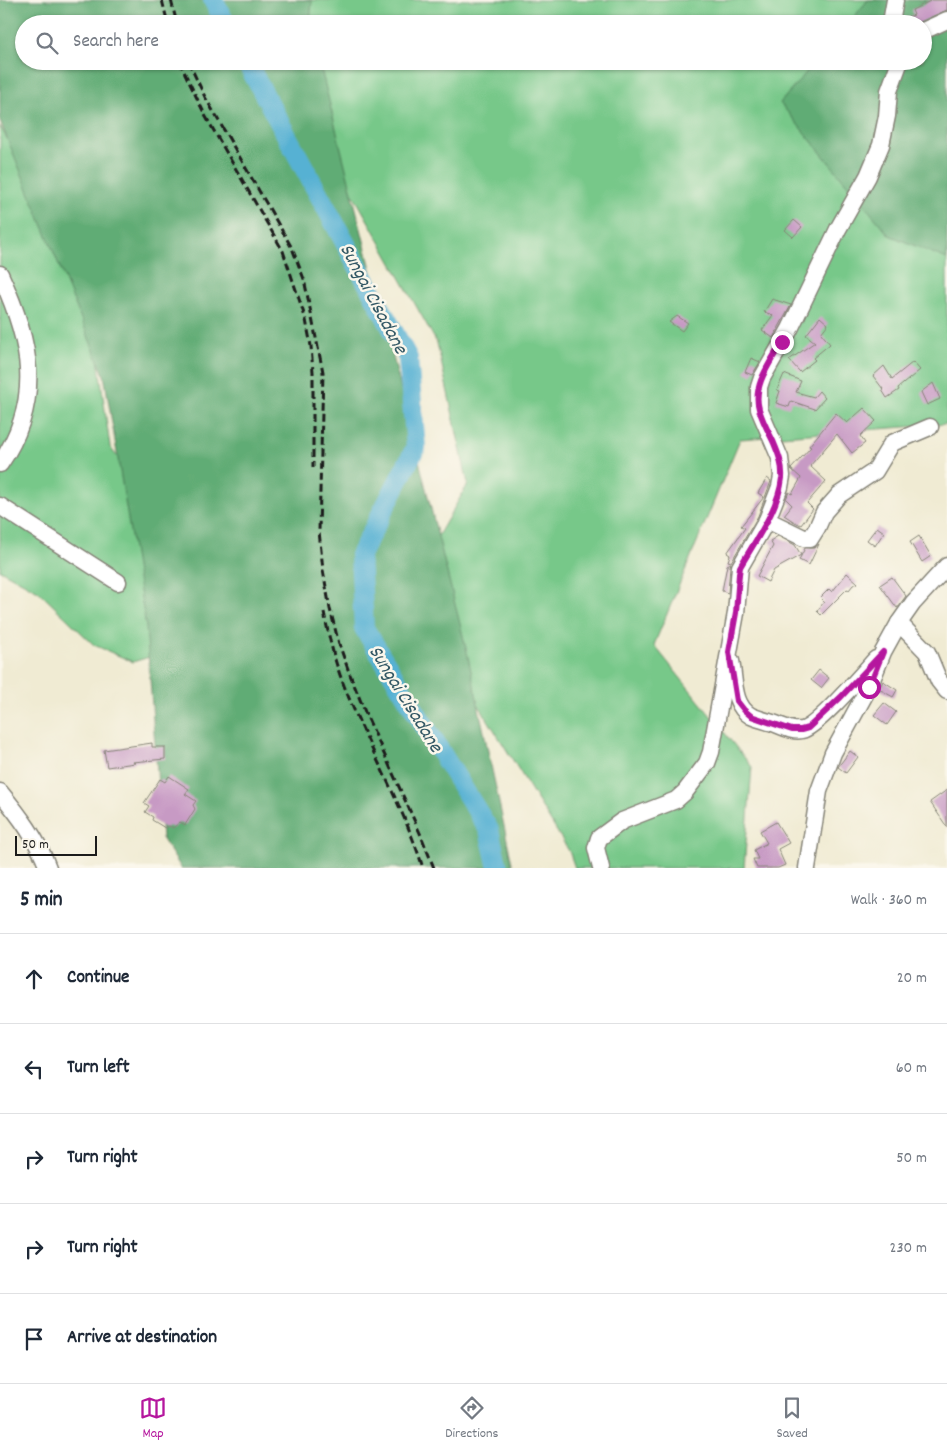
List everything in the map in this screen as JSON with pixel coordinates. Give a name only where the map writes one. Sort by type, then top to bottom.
[{"type":"street","points":[[892,15],[895,0]]},
{"type":"street","points":[[932,27],[947,20]]},
{"type":"street","points":[[601,868],[596,848],[599,838],[622,821],[676,800],[685,792],[707,764],[711,752],[736,613],[740,567],[767,520],[780,487],[780,458],[759,409],[759,387],[764,373],[790,328],[838,229],[868,176],[881,145],[887,116],[889,91],[897,70]]},
{"type":"street","points":[[0,274],[14,305],[23,334],[29,382],[28,397],[22,422],[12,445],[0,464]]},
{"type":"street","points":[[767,520],[804,538],[810,539],[824,512],[839,495],[875,471],[892,443],[930,427]]},
{"type":"street","points":[[0,506],[118,582]]},
{"type":"street","points":[[807,868],[819,790],[833,753],[869,687],[883,652],[898,623],[913,602],[947,566]]},
{"type":"street","points":[[898,623],[927,652],[939,681],[947,691]]},
{"type":"street","points":[[729,652],[737,701],[744,710],[751,716],[792,730],[808,728],[841,697],[883,652]]},
{"type":"street","points":[[0,792],[30,834],[48,868]]},
{"type":"green space","points":[[0,0],[312,0],[311,15],[15,15],[15,70],[321,70],[467,652],[513,868],[181,868],[162,838],[146,627],[104,375],[0,121]]},
{"type":"green space","points":[[290,0],[877,0],[868,15],[292,15]]},
{"type":"green space","points":[[868,0],[947,0],[947,259],[889,235],[780,103],[808,70],[932,70],[932,15],[856,15]]},
{"type":"green space","points":[[302,70],[846,70],[947,246],[947,424],[740,439],[654,645],[752,767],[744,868],[575,868],[569,851],[407,589],[468,484],[437,343],[310,118]]},
{"type":"green space","points":[[0,126],[73,257],[94,329],[110,447],[151,503],[159,654],[133,662],[94,645],[38,591],[0,570]]},
{"type":"building","points":[[932,0],[947,0],[947,10],[932,17],[932,15],[914,15],[912,10]]},
{"type":"building","points":[[794,220],[802,227],[793,237],[785,230]]},
{"type":"building","points":[[772,299],[791,305],[773,338],[762,330],[773,315],[764,312]]},
{"type":"building","points":[[677,316],[688,323],[682,331],[669,322]]},
{"type":"building","points":[[820,317],[828,324],[821,333],[830,344],[800,372],[789,360],[815,342],[806,335]]},
{"type":"building","points":[[751,358],[760,362],[752,375],[745,372]]},
{"type":"building","points":[[913,362],[920,370],[898,388],[899,390],[887,398],[873,376],[884,366],[892,379]]},
{"type":"building","points":[[784,374],[801,381],[796,392],[814,397],[819,391],[825,398],[815,409],[791,401],[789,407],[776,403],[780,391],[777,390]]},
{"type":"building","points":[[933,383],[940,399],[927,405],[921,392]]},
{"type":"building","points":[[864,408],[876,421],[860,436],[865,443],[852,453],[837,434],[810,466],[826,481],[807,503],[813,509],[801,525],[784,515],[792,505],[786,499],[789,492],[792,494],[801,478],[791,469],[811,447],[809,446],[836,413],[847,423]]},
{"type":"building","points":[[767,478],[771,481],[758,516],[731,562],[728,561],[730,555],[727,553],[745,528],[741,526],[764,497],[758,493]]},
{"type":"building","points":[[877,527],[884,532],[875,546],[867,540]]},
{"type":"building","points":[[778,536],[795,545],[801,555],[774,570],[768,582],[757,576],[773,546],[770,541]]},
{"type":"building","points":[[919,536],[931,556],[922,562],[910,542]]},
{"type":"building","points":[[819,544],[809,565],[799,560],[805,548],[814,548]]},
{"type":"building","points":[[731,563],[728,593],[722,591],[727,565]]},
{"type":"building","points":[[847,573],[858,583],[849,590],[847,589],[821,615],[817,611],[824,602],[820,598],[829,589],[832,592]]},
{"type":"building","points":[[892,577],[906,596],[897,608],[880,585]]},
{"type":"building","points":[[819,670],[829,678],[821,688],[811,680]]},
{"type":"building","points":[[883,681],[897,690],[893,697],[879,689]]},
{"type":"building","points":[[884,703],[896,712],[887,725],[874,715]]},
{"type":"building","points":[[152,743],[152,747],[165,747],[165,759],[107,767],[104,750]]},
{"type":"building","points":[[850,751],[858,757],[846,773],[838,767]]},
{"type":"building","points":[[169,776],[189,789],[185,794],[196,801],[193,805],[195,809],[185,825],[180,822],[173,828],[169,826],[165,828],[152,820],[153,817],[145,812],[149,806],[144,803],[160,779],[165,782]]},
{"type":"building","points":[[947,790],[947,827],[930,802]]},
{"type":"building","points":[[776,822],[789,843],[778,849],[785,865],[778,868],[757,868],[753,859],[758,859],[754,850],[767,843],[760,831]]},
{"type":"waterway","name":"Sungai Cisadane","points":[[213,0],[221,15]]},
{"type":"waterway","name":"Sungai Cisadane","points":[[251,70],[408,358],[416,447],[360,555],[364,628],[489,830],[498,868]]},
{"type":"railway","points":[[162,0],[166,15]]},
{"type":"railway","points":[[171,0],[175,15]]},
{"type":"railway","points":[[183,70],[206,117],[283,251],[306,320],[313,372],[313,468]]},
{"type":"railway","points":[[192,70],[205,97],[292,248],[304,279],[323,372],[319,531],[330,609],[339,644],[365,712],[434,868]]},
{"type":"railway","points":[[324,612],[340,675],[360,724],[405,819],[423,868]]},
{"type":"route","points":[[782,342],[767,368],[759,387],[759,409],[780,458],[782,476],[780,487],[767,520],[740,567],[736,613],[729,652],[737,701],[751,716],[792,730],[808,728],[841,697],[883,652],[869,687]]}]
